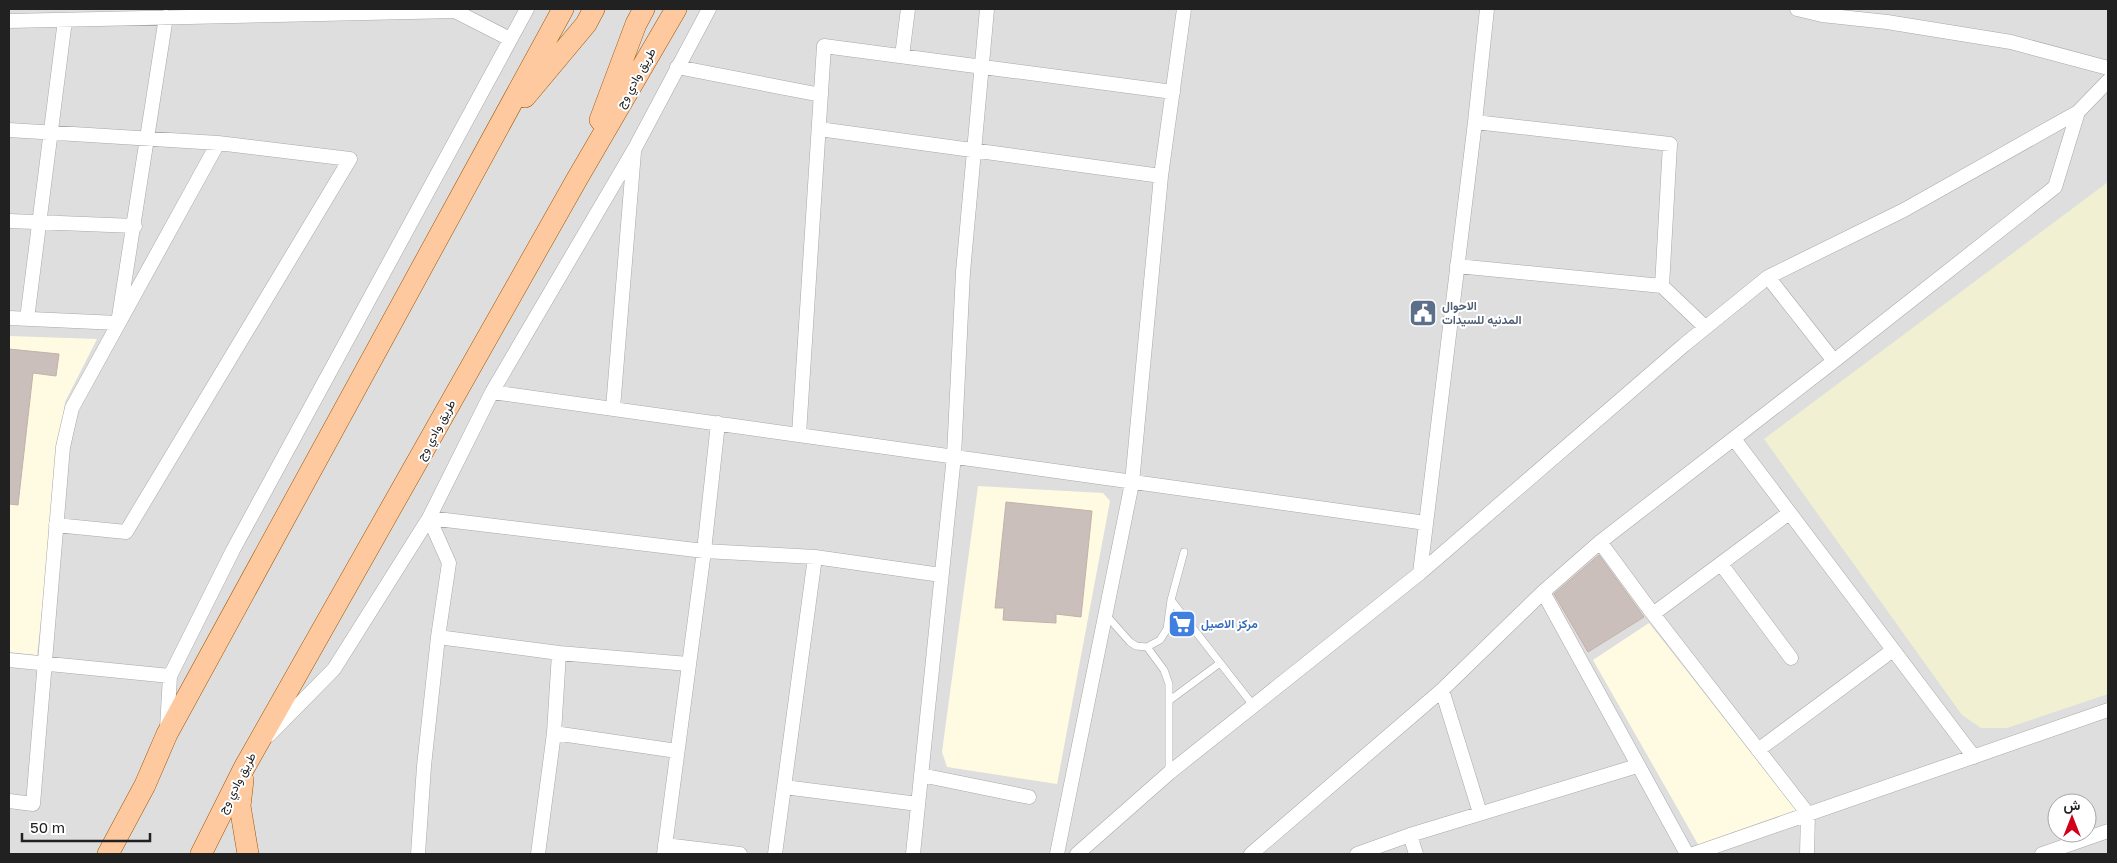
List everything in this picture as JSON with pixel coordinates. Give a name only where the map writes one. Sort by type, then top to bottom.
[{"type":"main road","points":[[108,854],[145,785],[167,734],[563,9]]},
{"type":"main road","points":[[494,135],[586,24],[594,9]]},
{"type":"main road","points":[[578,179],[636,24],[644,9]]},
{"type":"main road","name":"طريق وادي وج","points":[[200,854],[244,768],[676,9]]},
{"type":"main road","points":[[244,768],[240,806],[248,854]]},
{"type":"main road","points":[[94,854],[123,824],[145,785]]},
{"type":"street","points":[[167,734],[170,676],[233,550],[527,9]]},
{"type":"street","points":[[255,750],[334,670],[428,518],[492,392],[635,148],[709,9]]},
{"type":"street","points":[[902,56],[908,9]]},
{"type":"street","points":[[913,854],[954,456],[963,272],[987,9]]},
{"type":"street","points":[[1057,854],[1132,483],[1161,176],[1184,9]]},
{"type":"street","points":[[1420,573],[1458,266],[1487,9]]},
{"type":"street","points":[[1797,9],[1822,15],[1888,15],[2011,42],[2108,68]]},
{"type":"street","points":[[9,21],[65,20],[113,14],[166,18],[456,11],[510,40]]},
{"type":"street","points":[[118,324],[135,226],[166,18]]},
{"type":"street","points":[[27,319],[65,20]]},
{"type":"street","points":[[799,434],[824,46],[1172,92]]},
{"type":"street","points":[[677,67],[821,95]]},
{"type":"street","points":[[1077,854],[1168,773],[1420,573],[1706,327],[1768,277],[1904,210],[2078,112],[2108,81]]},
{"type":"street","points":[[1251,854],[1442,690],[1542,592],[1600,542],[2055,187],[2078,112]]},
{"type":"street","points":[[1475,122],[1670,144],[1662,286]]},
{"type":"street","points":[[819,129],[1161,176]]},
{"type":"street","points":[[9,130],[218,143],[350,159],[126,532],[56,525]]},
{"type":"street","points":[[9,801],[33,804],[63,447],[72,408],[218,143]]},
{"type":"street","points":[[613,408],[635,148]]},
{"type":"street","points":[[9,221],[135,226]]},
{"type":"street","points":[[1458,266],[1662,286],[1706,327]]},
{"type":"street","points":[[1768,277],[1834,361]]},
{"type":"street","points":[[9,318],[118,324]]},
{"type":"street","points":[[492,392],[1426,523]]},
{"type":"street","points":[[718,423],[704,551],[664,849],[740,854]]},
{"type":"street","points":[[1734,439],[1974,756]]},
{"type":"street","points":[[1653,614],[1789,513]]},
{"type":"street","points":[[428,518],[704,551],[815,557],[941,575]]},
{"type":"street","points":[[418,854],[424,766],[438,637],[449,563],[428,518]]},
{"type":"street","points":[[1600,542],[1653,614],[1808,814],[1807,854]]},
{"type":"street","points":[[775,854],[815,557]]},
{"type":"street","points":[[1721,564],[1791,658]]},
{"type":"street","points":[[1542,592],[1637,766],[1695,854],[2108,710]]},
{"type":"street","points":[[438,637],[559,653],[688,664]]},
{"type":"street","points":[[1758,750],[1893,650]]},
{"type":"street","points":[[538,854],[554,733],[559,653]]},
{"type":"street","points":[[9,660],[170,676]]},
{"type":"street","points":[[1442,690],[1480,814]]},
{"type":"street","points":[[554,733],[677,752]]},
{"type":"street","points":[[1357,854],[1410,835],[1637,766]]},
{"type":"street","points":[[921,776],[1029,797]]},
{"type":"street","points":[[784,787],[918,804]]},
{"type":"street","points":[[2042,854],[2108,831]]},
{"type":"street","points":[[1410,835],[1416,854]]},
{"type":"lane","points":[[1106,615],[1130,642],[1136,646],[1147,647],[1160,640],[1168,629],[1171,600],[1184,552]]},
{"type":"lane","points":[[1171,600],[1253,705]]},
{"type":"lane","points":[[1147,647],[1164,670],[1169,684],[1168,773]]},
{"type":"lane","points":[[1170,700],[1220,663]]},
{"type":"shaded area","points":[[9,9],[2108,9],[2108,854],[9,854]]},
{"type":"shaded area","points":[[9,336],[97,339],[65,402],[37,655],[9,652]]},
{"type":"shaded area","points":[[978,486],[1103,493],[1110,501],[1057,784],[947,767],[942,752]]},
{"type":"shaded area","points":[[1649,623],[1796,810],[1699,846],[1593,660]]},
{"type":"green space","points":[[2108,182],[2108,694],[2007,728],[1981,728],[1962,715],[1764,439]]},
{"type":"building","points":[[9,349],[59,354],[56,376],[33,373],[18,505],[9,504]]},
{"type":"building","points":[[1006,502],[1092,511],[1081,617],[1056,614],[1056,623],[1003,620],[1004,608],[995,608]]},
{"type":"building","points":[[1599,555],[1644,617],[1588,652],[1554,594]]},
{"type":"place","name":"الاحوال المدنيه للسيدات","points":[[1423,313]]},
{"type":"place","name":"مركز الاصيل","points":[[1182,624]]}]
